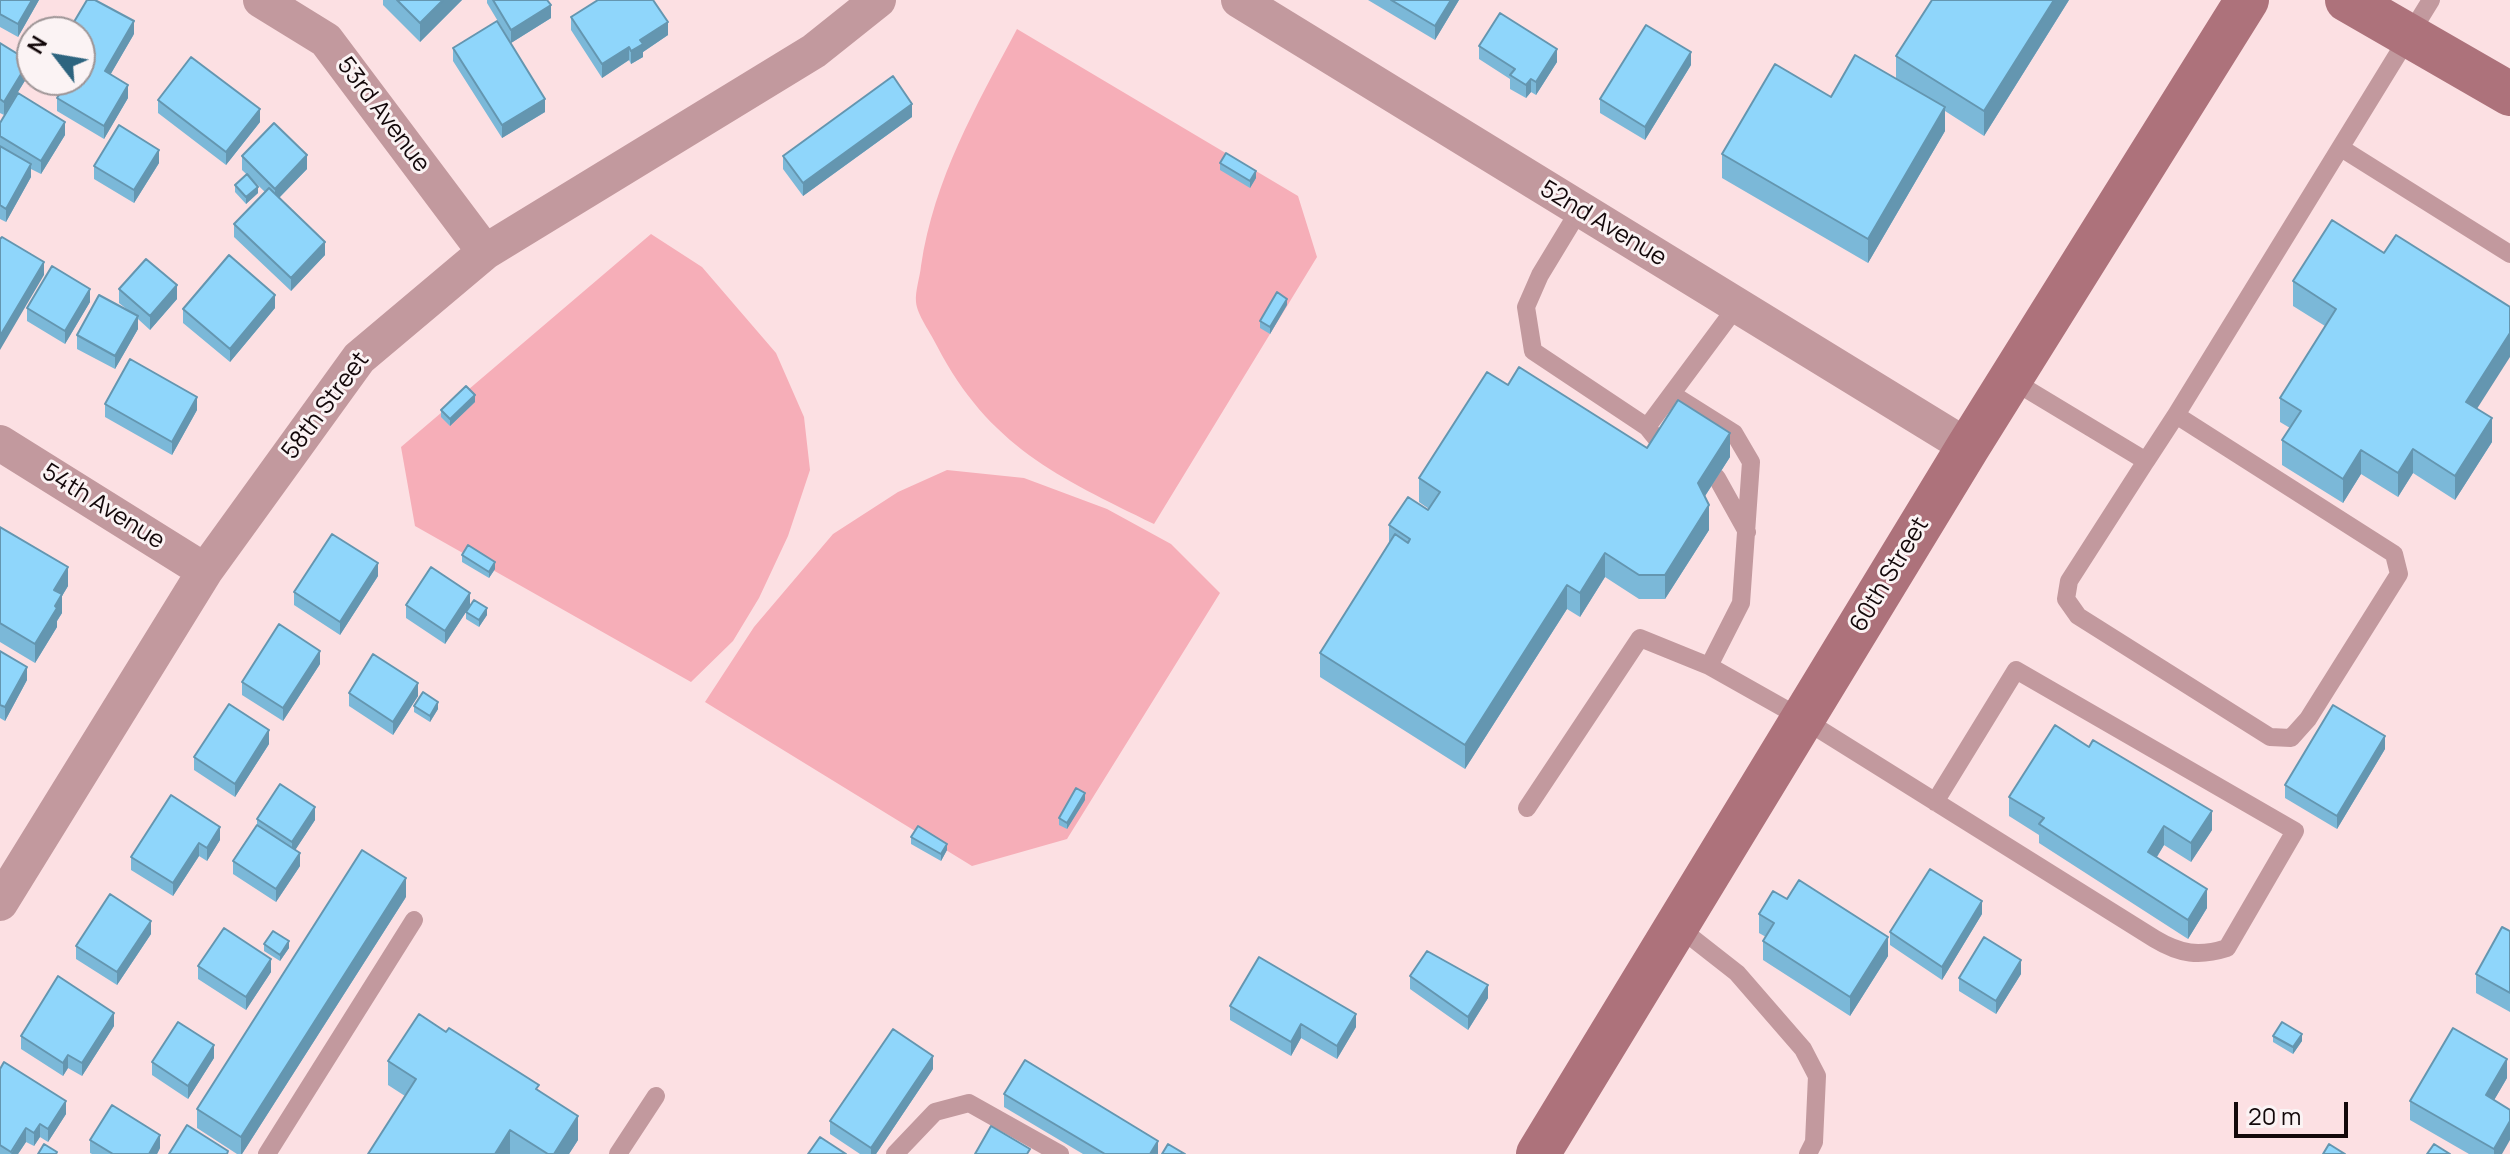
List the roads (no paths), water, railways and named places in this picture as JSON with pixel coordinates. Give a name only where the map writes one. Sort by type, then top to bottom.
[{"type":"street","name":"53rd Avenue","points":[[261,0],[326,40],[485,252]]},
{"type":"street","name":"58th Street","points":[[0,903],[205,571],[359,358],[485,252],[814,51],[878,0]]},
{"type":"street","name":"52nd Avenue","points":[[1239,0],[1968,447]]},
{"type":"street","name":"60th Street","points":[[1538,1154],[1968,447],[2247,0]]},
{"type":"street","points":[[2347,0],[2420,18],[2510,94]]},
{"type":"street","name":"54th Avenue","points":[[0,443],[205,571]]},
{"type":"lane","points":[[2176,415],[2394,554],[2399,574],[2308,719],[2291,738],[2270,737],[2078,616],[2066,599],[2069,581],[2176,415],[2420,18]]},
{"type":"lane","points":[[2341,148],[2510,254]]},
{"type":"lane","points":[[1580,209],[1540,275],[1526,307],[1533,351],[1647,427],[1663,447]]},
{"type":"lane","points":[[1647,427],[1737,306]]},
{"type":"lane","points":[[2010,379],[2146,461]]},
{"type":"lane","points":[[1672,394],[1734,433],[1751,462],[1741,603],[1709,666]]},
{"type":"lane","points":[[1717,478],[1748,534]]},
{"type":"lane","points":[[1527,808],[1640,638],[1709,666],[1803,719],[1935,802],[2177,952],[2207,954],[2227,948],[2295,831],[2016,670],[1935,802]]},
{"type":"lane","points":[[267,1154],[414,920]]},
{"type":"lane","points":[[1677,926],[1737,973],[1803,1049],[1817,1076],[1814,1142],[1808,1154]]},
{"type":"lane","points":[[618,1154],[656,1096]]},
{"type":"lane","points":[[895,1154],[935,1112],[969,1103],[1060,1154]]}]
